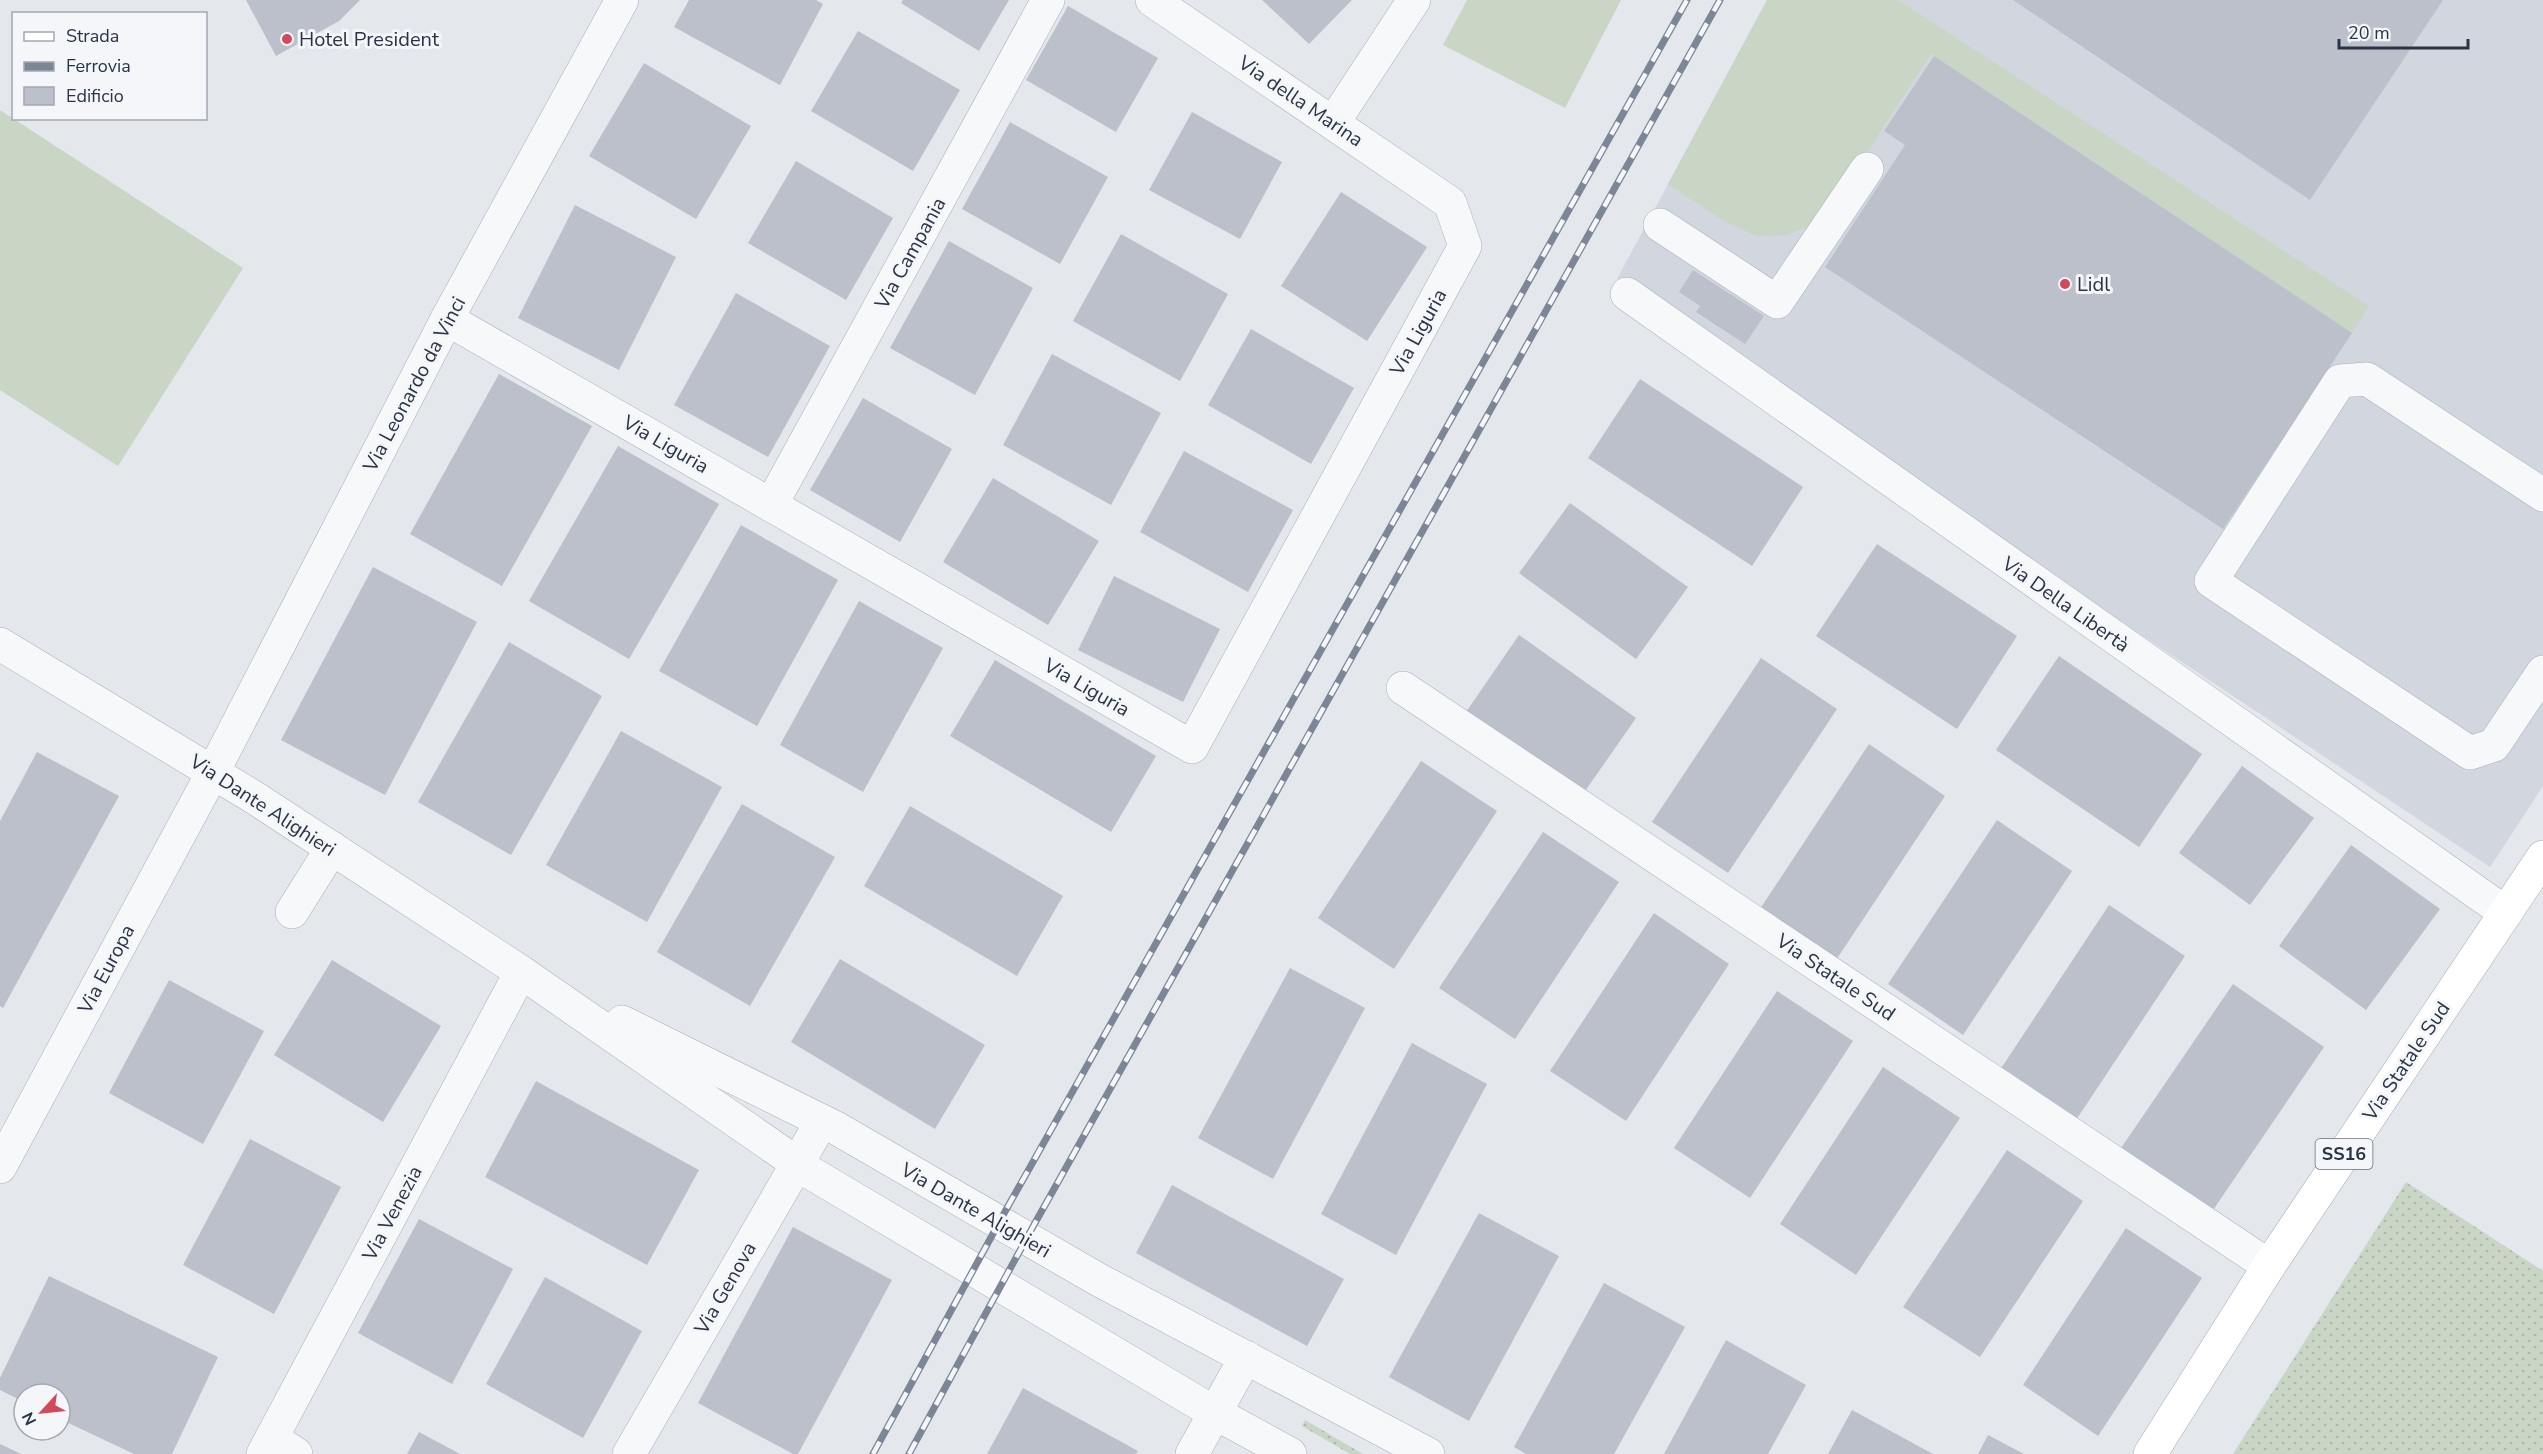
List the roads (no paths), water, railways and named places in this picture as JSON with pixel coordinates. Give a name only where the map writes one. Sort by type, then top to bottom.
[{"type":"main road","name":"Via Statale Sud","points":[[2150,1454],[2269,1266],[2543,857]]},
{"type":"street","name":"Via Leonardo da Vinci","points":[[213,772],[447,319],[622,0]]},
{"type":"street","name":"Via Campania","points":[[771,505],[1048,0]]},
{"type":"street","name":"Via della Marina","points":[[1152,0],[1450,202]]},
{"type":"street","points":[[1333,123],[1414,0]]},
{"type":"street","points":[[1660,225],[1777,302],[1867,169]]},
{"type":"street","name":"Via Liguria","points":[[447,319],[1192,747],[1465,246],[1450,202]]},
{"type":"street","name":"Via Della Libertà","points":[[1627,294],[2506,913]]},
{"type":"street","points":[[2543,495],[2367,379],[2340,381],[2211,581],[2470,753],[2494,745],[2543,672]]},
{"type":"street","name":"Via Dante Alighieri","points":[[0,644],[213,772],[332,848],[521,972],[797,1164],[1215,1413],[1290,1454]]},
{"type":"street","name":"Via Statale Sud","points":[[1403,688],[2269,1266]]},
{"type":"street","name":"Via Europa","points":[[0,1167],[213,772]]},
{"type":"street","points":[[292,912],[332,848]]},
{"type":"street","name":"Via Dante Alighieri","points":[[521,972],[822,1121],[1099,1280],[1428,1454]]},
{"type":"street","name":"Via Venezia","points":[[277,1448],[521,972]]},
{"type":"street","name":"Via Genova","points":[[629,1454],[822,1121]]},
{"type":"street","points":[[1192,1454],[1246,1357]]},
{"type":"railway","points":[[873,1454],[1007,1208],[1687,0]]},
{"type":"railway","points":[[909,1454],[1035,1223],[1720,0]]},
{"type":"place","name":"Hotel President","points":[[287,39]]},
{"type":"place","name":"Lidl","points":[[2065,284]]}]
